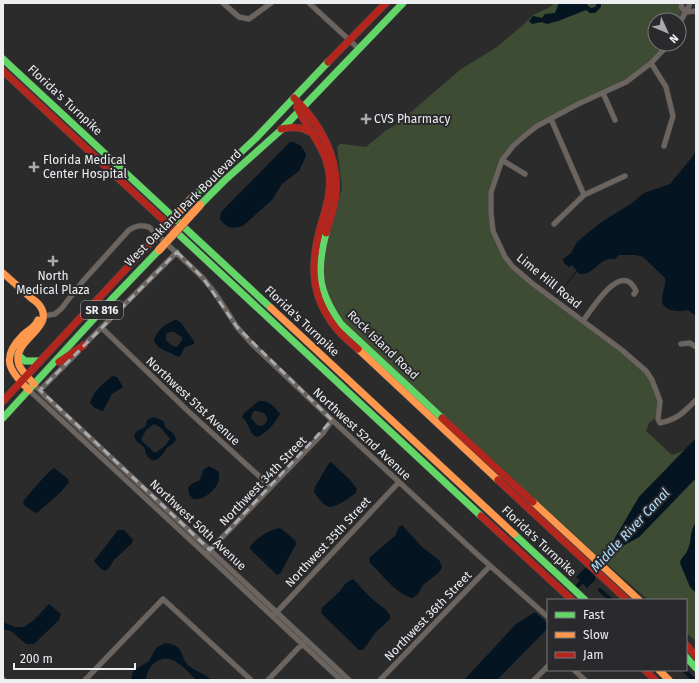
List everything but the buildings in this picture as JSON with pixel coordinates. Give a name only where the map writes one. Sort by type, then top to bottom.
[{"type":"main road","name":"West Oakland Park Boulevard","points":[[3,401],[192,198],[256,138],[386,3]]},
{"type":"main road","name":"West Oakland Park Boulevard","points":[[3,418],[34,388],[47,371],[111,300],[200,205],[230,175],[281,130],[402,3]]},
{"type":"main road","name":"Florida's Turnpike","points":[[3,59],[583,598]]},
{"type":"main road","name":"Florida's Turnpike","points":[[3,71],[571,599]]},
{"type":"main road","name":"Rock Island Road","points":[[294,98],[315,135],[325,157],[328,171],[330,186],[328,200],[313,260],[313,283],[317,297],[324,312],[336,329],[593,562],[638,599]]},
{"type":"main road","name":"Rock Island Road","points":[[301,109],[325,139],[336,170],[336,200],[324,242],[321,270],[321,282],[330,308],[341,324],[593,562]]},
{"type":"main road","points":[[281,130],[300,126],[315,135]]},
{"type":"main road","points":[[3,273],[40,306],[44,316],[41,326],[25,342],[18,355],[18,362],[24,379]]},
{"type":"main road","points":[[34,388],[24,379],[8,370],[5,364],[5,355],[22,336],[36,324],[39,314],[37,304]]},
{"type":"main road","points":[[47,371],[84,345]]},
{"type":"main road","points":[[18,355],[26,362],[40,361]]},
{"type":"main road","name":"Rock Island Road","points":[[601,569],[626,599]]},
{"type":"main road","points":[[687,646],[696,656]]},
{"type":"main road","points":[[687,658],[696,668]]},
{"type":"main road","points":[[647,671],[655,680]]},
{"type":"main road","points":[[660,671],[669,680]]},
{"type":"street","points":[[223,3],[239,17],[248,19],[271,3]]},
{"type":"street","points":[[309,3],[359,49]]},
{"type":"street","points":[[682,3],[681,7],[686,12]]},
{"type":"street","points":[[686,12],[690,6],[690,3]]},
{"type":"street","points":[[686,12],[696,11]]},
{"type":"street","name":"Lime Hill Road","points":[[661,52],[651,63],[626,82],[537,126],[513,146],[502,160],[491,192],[491,213],[493,231],[504,257],[513,267],[533,284],[623,351],[646,371],[652,380],[660,401],[658,419],[660,423],[673,420],[683,413],[696,400]]},
{"type":"street","points":[[651,63],[666,87],[673,116],[664,146]]},
{"type":"street","points":[[603,93],[614,120]]},
{"type":"street","points":[[551,119],[584,195]]},
{"type":"street","points":[[502,160],[525,174]]},
{"type":"street","points":[[554,224],[584,195],[625,176]]},
{"type":"street","name":"Northwest 52nd Avenue","points":[[44,316],[55,314],[61,309],[129,230],[135,226],[141,225],[153,229],[204,278],[237,327],[332,420],[490,566],[547,616]]},
{"type":"street","points":[[34,388],[102,328],[177,252]]},
{"type":"street","points":[[583,321],[600,297],[621,280],[628,281],[633,284],[636,291],[634,294]]},
{"type":"street","name":"Northwest 51st Avenue","points":[[102,328],[189,412],[271,486]]},
{"type":"street","points":[[681,344],[690,343],[696,347]]},
{"type":"street","name":"Northwest 50th Avenue","points":[[34,388],[99,446],[150,498],[275,614],[341,680]]},
{"type":"street","name":"Northwest 50th Avenue","points":[[34,388],[95,451],[121,475],[150,498]]},
{"type":"street","name":"Northwest 34th Street","points":[[208,552],[323,433],[332,420]]},
{"type":"street","points":[[95,451],[99,446]]},
{"type":"street","points":[[121,475],[125,471]]},
{"type":"street","name":"Northwest 35th Street","points":[[275,614],[399,482]]},
{"type":"street","name":"Northwest 36th Street","points":[[380,680],[490,566]]},
{"type":"street","points":[[85,680],[163,599],[251,680]]},
{"type":"street","points":[[268,680],[304,642]]},
{"type":"street","name":"Northwest 50th Avenue","points":[[304,642],[349,680]]},
{"type":"street","points":[[534,680],[547,667]]},
{"type":"street","points":[[575,671],[585,680]]},
{"type":"highlighted area","points":[[177,252],[203,278],[237,327],[332,420],[210,550],[40,390]]},
{"type":"green space","points":[[555,3],[682,3],[686,12],[647,12],[647,52],[660,52],[626,82],[537,126],[502,160],[491,192],[493,231],[513,267],[646,371],[660,401],[655,418],[649,423],[646,431],[672,455],[685,450],[639,497],[612,543],[598,559],[343,323],[325,296],[322,270],[328,238],[342,188],[337,147],[340,144],[343,144],[366,147],[385,131],[397,124],[461,69],[497,47],[533,15]]},
{"type":"green space","points":[[696,478],[696,641],[687,634],[687,599],[647,599],[607,564],[619,548],[639,537]]},
{"type":"water","points":[[559,3],[588,3],[587,5],[591,8],[595,7],[597,3],[601,3],[601,7],[595,13],[590,13],[586,10],[547,24],[542,22],[532,24],[529,21],[533,16],[542,18],[545,14],[555,13]]},
{"type":"water","points":[[290,142],[294,142],[301,146],[305,152],[306,156],[299,171],[282,184],[272,200],[244,225],[234,228],[225,224],[220,219],[221,212]]},
{"type":"water","points":[[696,149],[696,316],[688,310],[676,311],[665,307],[662,300],[665,278],[643,257],[635,255],[619,255],[615,259],[603,261],[588,273],[582,274],[579,274],[572,265],[569,267],[564,263],[563,259],[571,253],[577,242],[600,223],[632,203],[644,193],[670,184],[693,156]]},
{"type":"water","points":[[177,320],[181,323],[194,341],[194,344],[185,347],[181,355],[178,357],[158,347],[154,341],[159,331],[173,321]],"holes":[[[169,332],[174,332],[182,337],[182,340],[177,347],[171,345],[166,340],[166,334]]]},
{"type":"water","points":[[112,376],[117,377],[123,387],[112,394],[103,411],[95,408],[90,403],[93,395]]},
{"type":"water","points":[[259,401],[266,401],[276,408],[280,414],[276,421],[264,433],[257,437],[252,434],[246,421],[242,417],[244,413]],"holes":[[[254,411],[265,414],[267,421],[264,425],[257,425],[251,418]]]},
{"type":"water","points":[[154,417],[163,421],[166,428],[174,434],[176,439],[158,459],[155,460],[150,459],[147,456],[144,447],[137,442],[134,436],[136,432],[145,427],[147,420]],"holes":[[[154,424],[160,427],[170,439],[165,446],[155,453],[141,440],[146,430]]]},
{"type":"water","points":[[696,438],[696,478],[639,537],[619,548],[595,574],[595,580],[587,588],[576,577],[585,568],[589,568],[612,543],[639,497]]},
{"type":"water","points":[[331,462],[351,481],[357,489],[356,493],[346,500],[338,505],[330,507],[323,504],[314,492],[315,487]]},
{"type":"water","points":[[209,466],[218,471],[219,476],[216,486],[213,491],[203,497],[193,499],[189,494],[188,487],[200,480],[203,470]]},
{"type":"water","points":[[54,468],[68,479],[69,482],[61,492],[35,513],[25,506],[23,502]]},
{"type":"water","points":[[696,522],[696,593],[690,587],[680,563],[688,549],[692,529]]},
{"type":"water","points":[[402,525],[422,547],[439,560],[442,566],[441,570],[423,585],[418,594],[413,598],[408,597],[396,589],[369,562],[370,557],[395,536],[399,527]]},
{"type":"water","points":[[280,528],[295,540],[296,544],[281,572],[277,575],[250,549],[250,547],[263,535]]},
{"type":"water","points":[[118,530],[124,530],[133,540],[132,543],[105,571],[101,569],[94,561]]},
{"type":"water","points":[[353,579],[390,615],[390,619],[376,632],[363,650],[359,650],[321,613],[322,608],[340,591],[346,583]]},
{"type":"water","points":[[49,604],[61,614],[59,620],[34,644],[26,644],[11,631],[3,629],[3,622],[15,627],[24,627],[34,620]]},
{"type":"water","points":[[535,612],[545,621],[547,629],[497,680],[464,680],[516,624]]},
{"type":"water","points":[[165,643],[176,646],[189,666],[211,680],[196,680],[178,663],[172,660],[162,659],[154,663],[147,675],[146,680],[131,680],[133,671],[149,661],[156,648]]},
{"type":"waterway","points":[[555,298],[576,272]]},
{"type":"waterway","name":"Middle River Canal","points":[[573,591],[585,578]]},
{"type":"waterway","points":[[600,590],[610,599]]},
{"type":"waterway","points":[[685,671],[694,680]]},
{"type":"traffic: fast","points":[[200,205],[225,180],[281,130],[403,3]]},
{"type":"traffic: fast","points":[[3,59],[271,308]]},
{"type":"traffic: fast","points":[[192,198],[256,138],[328,62]]},
{"type":"traffic: fast","points":[[174,230],[481,516]]},
{"type":"traffic: fast","points":[[326,233],[320,270],[324,291],[333,312],[341,324],[442,418]]},
{"type":"traffic: fast","points":[[3,418],[159,250]]},
{"type":"traffic: fast","points":[[18,355],[25,361],[40,361]]},
{"type":"traffic: fast","points":[[514,534],[584,599]]},
{"type":"traffic: fast","points":[[687,658],[696,668]]},
{"type":"traffic: slow","points":[[151,242],[192,198]]},
{"type":"traffic: slow","points":[[159,250],[200,205]]},
{"type":"traffic: slow","points":[[3,273],[40,306],[43,314],[42,321],[38,328],[26,341],[18,356],[20,368],[34,384]]},
{"type":"traffic: slow","points":[[271,308],[514,534]]},
{"type":"traffic: slow","points":[[29,390],[16,377],[10,364],[10,358],[11,351],[16,343],[37,323],[38,320]]},
{"type":"traffic: slow","points":[[358,349],[498,480]]},
{"type":"traffic: slow","points":[[533,502],[638,599]]},
{"type":"traffic: slow","points":[[660,671],[669,680]]},
{"type":"traffic: jam","points":[[328,62],[386,3]]},
{"type":"traffic: jam","points":[[3,71],[174,230]]},
{"type":"traffic: jam","points":[[294,98],[319,128],[334,165],[336,196],[326,233]]},
{"type":"traffic: jam","points":[[297,107],[324,154],[330,179],[328,199],[317,239],[315,253],[314,266],[317,292],[327,316],[344,337],[358,349]]},
{"type":"traffic: jam","points":[[281,129],[299,128],[307,130],[315,135]]},
{"type":"traffic: jam","points":[[3,401],[151,242]]},
{"type":"traffic: jam","points":[[59,362],[84,345]]},
{"type":"traffic: jam","points":[[442,418],[533,502]]},
{"type":"traffic: jam","points":[[498,480],[626,599]]},
{"type":"traffic: jam","points":[[481,516],[571,599]]},
{"type":"traffic: jam","points":[[687,646],[696,656]]},
{"type":"traffic: jam","points":[[646,671],[655,680]]},
{"type":"place","name":"CVS Pharmacy","points":[[366,119]]},
{"type":"place","name":"Florida Medical Center Hospital","points":[[34,167]]},
{"type":"place","name":"North Medical Plaza","points":[[53,261]]}]
